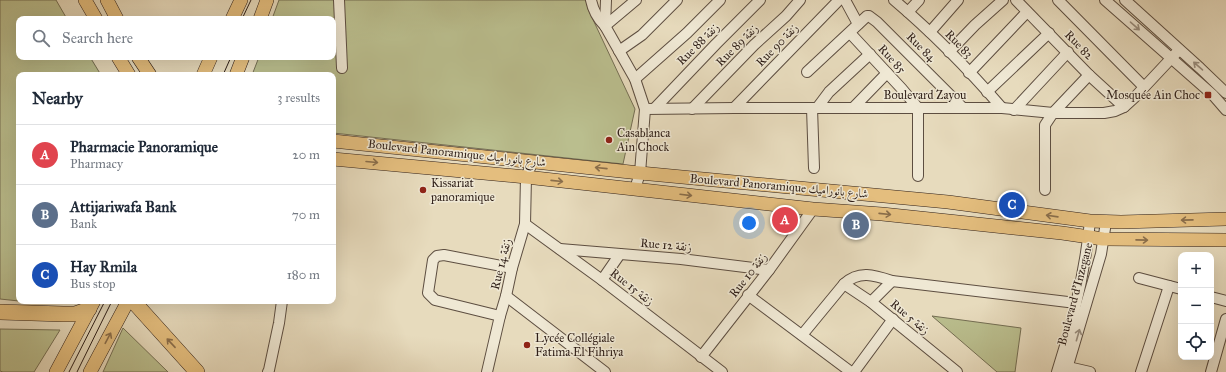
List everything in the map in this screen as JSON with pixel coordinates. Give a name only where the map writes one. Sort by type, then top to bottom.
[{"type":"highway","points":[[135,304],[197,372]]},
{"type":"highway","points":[[0,312],[75,314],[92,305]]},
{"type":"main road","points":[[85,0],[94,16]]},
{"type":"main road","points":[[107,0],[116,16]]},
{"type":"main road","points":[[233,16],[241,0]]},
{"type":"main road","points":[[261,16],[267,0]]},
{"type":"main road","points":[[120,60],[127,72]]},
{"type":"main road","points":[[140,60],[148,72]]},
{"type":"main road","points":[[204,72],[210,60]]},
{"type":"main road","points":[[237,72],[242,60]]},
{"type":"main road","name":"Boulevard Panoramique شارع بانوراميك","points":[[336,140],[640,173],[948,202],[1090,221],[1106,222],[1226,219]]},
{"type":"main road","name":"Boulevard Panoramique شارع بانوراميك","points":[[336,159],[526,177],[813,209],[882,214],[1062,233],[1089,238],[1226,240]]},
{"type":"main road","points":[[90,372],[126,304]]},
{"type":"main road","points":[[56,372],[92,305]]},
{"type":"street","points":[[339,0],[342,68]]},
{"type":"street","points":[[590,0],[593,9],[605,26],[650,109],[640,173],[635,189]]},
{"type":"street","points":[[605,26],[606,0]]},
{"type":"street","points":[[605,26],[636,0]]},
{"type":"street","points":[[619,52],[642,35],[677,0]]},
{"type":"street","points":[[635,79],[687,33],[720,0]]},
{"type":"street","name":"Rue 88 زنقة","points":[[650,109],[760,0]]},
{"type":"street","name":"Rue 89 زنقة","points":[[692,109],[754,45],[786,16],[800,0]]},
{"type":"street","name":"Rue 90 زنقة","points":[[734,108],[839,0]]},
{"type":"street","points":[[807,72],[858,24],[845,0]]},
{"type":"street","name":"Rue 83","points":[[894,0],[930,32],[1002,108]]},
{"type":"street","points":[[908,12],[919,0]]},
{"type":"street","points":[[930,32],[958,0]]},
{"type":"street","points":[[950,52],[975,25],[1003,0]]},
{"type":"street","name":"Rue 82","points":[[1016,0],[1089,75],[1124,107]]},
{"type":"street","points":[[1058,0],[1144,87]]},
{"type":"street","points":[[1105,0],[1172,58],[1220,102],[1226,110]]},
{"type":"street","points":[[1125,0],[1205,72],[1226,93]]},
{"type":"street","points":[[969,73],[1027,12]]},
{"type":"street","name":"Rue 84","points":[[858,24],[867,16],[877,22],[963,108]]},
{"type":"street","name":"Rue 85","points":[[850,32],[918,108]]},
{"type":"street","points":[[987,92],[1049,33]]},
{"type":"street","name":"Boulevard Zayou","points":[[650,109],[1002,108],[1053,113],[1100,113],[1115,111],[1124,107],[1179,50]]},
{"type":"street","points":[[1014,110],[1068,52]]},
{"type":"street","points":[[814,168],[814,108],[870,54]]},
{"type":"street","points":[[853,108],[888,73]]},
{"type":"street","points":[[1045,190],[1046,126],[1053,113],[1089,75]]},
{"type":"street","points":[[918,108],[918,176]]},
{"type":"street","name":"Rue 14 زنقة","points":[[487,372],[512,268],[525,224],[526,177],[533,161]]},
{"type":"street","name":"Rue 10 زنقة","points":[[702,356],[748,295],[769,270],[813,209]]},
{"type":"street","name":"Boulevard d'Inzegane","points":[[1057,372],[1084,271],[1090,221]]},
{"type":"street","name":"Boulevard d'Inzegane","points":[[1067,369],[1101,254],[1106,222]]},
{"type":"street","name":"Rue 15 زنقة","points":[[525,224],[602,280],[722,372]]},
{"type":"street","name":"Rue 12 زنقة","points":[[560,249],[681,259],[769,270]]},
{"type":"street","points":[[602,280],[620,254]]},
{"type":"street","points":[[500,316],[434,300],[428,293],[433,260],[437,256],[444,255],[512,268]]},
{"type":"street","points":[[802,335],[844,284],[855,276],[862,275],[875,276],[892,281],[1076,303]]},
{"type":"street","points":[[1139,278],[1178,288]]},
{"type":"street","points":[[871,302],[892,281]]},
{"type":"street","name":"Rue 5 زنقة","points":[[844,284],[893,319],[943,368],[957,372]]},
{"type":"street","points":[[1141,372],[1169,286]]},
{"type":"street","points":[[748,295],[853,372],[893,319]]},
{"type":"street","points":[[506,296],[605,372]]},
{"type":"street","points":[[1214,298],[1226,301]]},
{"type":"street","points":[[268,372],[270,370],[278,330],[282,304]]},
{"type":"street","points":[[1211,372],[1226,318]]},
{"type":"street","points":[[1067,369],[1090,372]]},
{"type":"green space","points":[[0,0],[56,0],[65,16],[16,16],[16,60],[92,60],[99,72],[16,72],[16,301],[0,299]]},
{"type":"green space","points":[[279,0],[586,0],[588,9],[635,109],[623,164],[336,133],[336,72],[253,72],[258,60],[336,60],[336,16],[273,16]]},
{"type":"green space","points":[[932,316],[1021,328],[1015,372],[997,372]]},
{"type":"green space","points":[[123,328],[168,372],[103,372]]},
{"type":"green space","points":[[0,329],[60,330],[34,372],[3,372],[0,371]]},
{"type":"tram line","points":[[243,16],[251,0]]},
{"type":"tram line","points":[[224,72],[230,60]]},
{"type":"tram line","points":[[69,372],[103,304]]},
{"type":"tram line","points":[[77,372],[111,304]]},
{"type":"place","name":"Mosquée Ain Choc","points":[[1208,95]]},
{"type":"place","name":"Casablanca Ain Chock","points":[[609,140]]},
{"type":"place","name":"Kissariat panoramique","points":[[423,190]]},
{"type":"place","name":"Hay Rmila","points":[[1012,205]]},
{"type":"place","name":"Pharmacie Panoramique","points":[[785,220]]},
{"type":"place","name":"Attijariwafa Bank","points":[[856,225]]},
{"type":"place","name":"Lycée Collégiale Fatima El Fihriya","points":[[527,345]]}]
